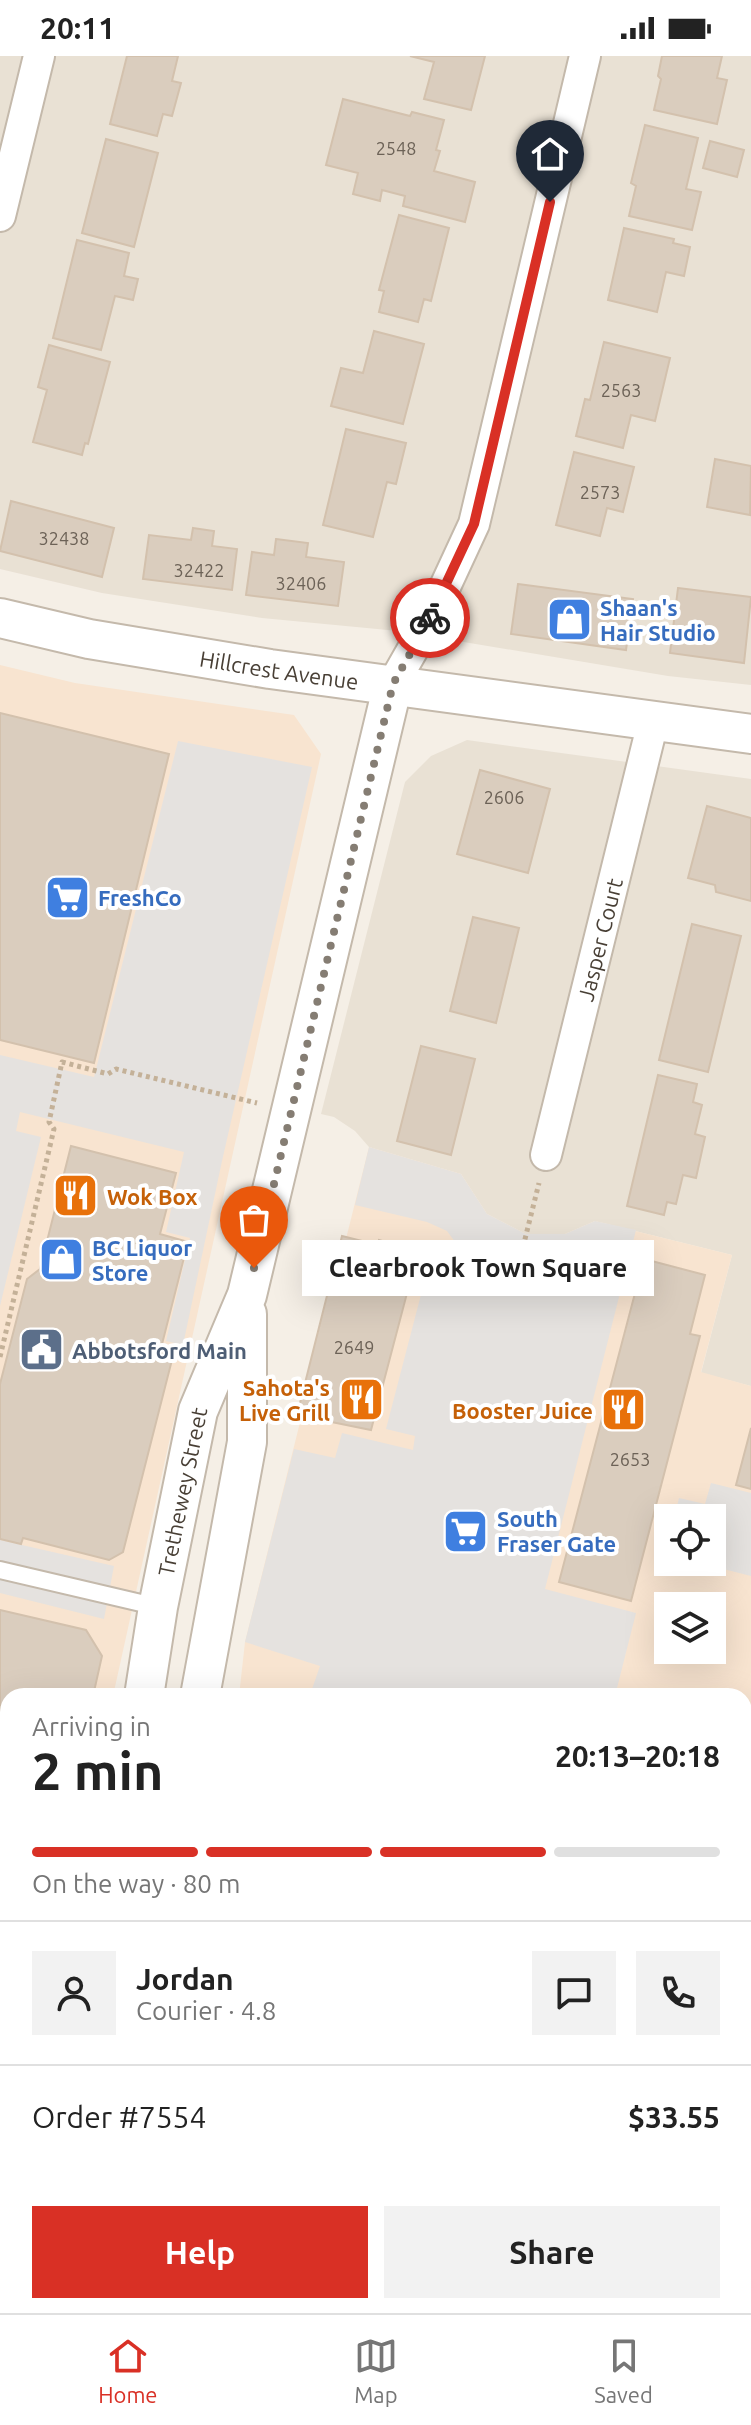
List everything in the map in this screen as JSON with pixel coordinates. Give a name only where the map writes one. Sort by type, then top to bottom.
[{"type":"street","points":[[0,216],[39,56]]},
{"type":"street","points":[[393,684],[430,619],[474,524],[585,56]]},
{"type":"street","name":"Hillcrest Avenue","points":[[0,618],[89,639],[270,669],[751,734]]},
{"type":"street","name":"Trethewey Street","points":[[145,1688],[158,1607],[198,1411],[247,1295],[393,684]]},
{"type":"street","name":"Jasper Court","points":[[546,1155],[653,722]]},
{"type":"street","name":"Trethewey Street","points":[[201,1688],[247,1442],[247,1295]]},
{"type":"lane","points":[[0,1570],[158,1607]]},
{"type":"path","points":[[0,1357],[54,1129],[49,1122],[62,1062],[108,1074],[116,1069],[291,1111]]},
{"type":"path","points":[[521,1255],[546,1155]]},
{"type":"shaded area","points":[[0,56],[751,56],[751,685],[668,676],[398,631],[262,618],[102,593],[0,569]]},
{"type":"shaded area","points":[[0,665],[75,683],[294,715],[321,754],[115,1688],[0,1688]]},
{"type":"shaded area","points":[[467,740],[751,779],[751,1386],[701,1373],[732,1255],[595,1221],[565,1234],[526,1234],[487,1214],[461,1174],[369,1147],[355,1131],[334,1117],[321,1114],[405,782],[431,756]]},
{"type":"shaded area","points":[[178,741],[312,767],[183,1345],[166,1341],[190,1238],[166,1232],[184,1152],[20,1112],[16,1131],[41,1137],[0,1306],[0,1055],[94,1077]]},
{"type":"shaded area","name":"South Fraser Gate","points":[[369,1147],[461,1174],[487,1214],[526,1234],[565,1234],[595,1221],[732,1255],[701,1372],[751,1386],[751,1688],[240,1688],[245,1642]]},
{"type":"shaded area","name":"South Fraser Gate","points":[[369,1147],[461,1174],[487,1214],[526,1234],[565,1234],[595,1221],[636,1230],[545,1589],[636,1613],[617,1688],[312,1688],[320,1666],[245,1642],[294,1449],[335,1458],[342,1433],[413,1450],[415,1436],[386,1429],[430,1260],[458,1268],[458,1246],[447,1231],[427,1222],[355,1205]]},
{"type":"shaded area","points":[[711,1483],[751,1493],[751,1576],[726,1570],[726,1504],[705,1504]]},
{"type":"shaded area","points":[[679,1498],[705,1504],[678,1504]]},
{"type":"shaded area","points":[[0,1540],[114,1566],[104,1619],[0,1593]]},
{"type":"building","points":[[127,56],[178,56],[172,81],[181,83],[172,116],[163,114],[157,136],[110,124]]},
{"type":"building","points":[[410,56],[485,56],[471,110],[424,99],[434,62]]},
{"type":"building","points":[[662,56],[722,56],[717,78],[727,80],[717,124],[654,110]]},
{"type":"building","points":[[343,99],[410,116],[412,112],[444,120],[434,171],[475,182],[465,222],[403,206],[405,196],[382,190],[380,201],[353,194],[358,173],[326,165]]},
{"type":"building","points":[[645,125],[698,138],[686,189],[701,192],[692,230],[629,216],[636,186],[631,183]]},
{"type":"building","points":[[106,139],[158,153],[134,247],[82,233]]},
{"type":"building","points":[[710,141],[744,150],[737,177],[703,168]]},
{"type":"building","points":[[399,215],[449,228],[431,301],[424,299],[418,322],[379,312],[384,291],[379,290]]},
{"type":"building","points":[[624,228],[674,239],[673,243],[690,247],[684,276],[666,272],[657,312],[608,300]]},
{"type":"building","points":[[77,240],[129,253],[124,276],[138,279],[133,300],[115,296],[101,350],[53,338]]},
{"type":"building","points":[[374,331],[424,344],[403,424],[331,406],[341,368],[363,373]]},
{"type":"building","points":[[604,342],[670,358],[655,421],[631,415],[623,448],[576,436],[585,399],[590,400]]},
{"type":"building","points":[[49,345],[110,362],[88,444],[85,443],[82,455],[33,442],[47,390],[38,387]]},
{"type":"building","points":[[346,429],[406,443],[396,484],[387,482],[373,537],[323,525]]},
{"type":"building","points":[[574,452],[634,467],[623,512],[607,508],[600,536],[556,525]]},
{"type":"building","points":[[715,459],[751,466],[750,515],[707,507]]},
{"type":"building","points":[[11,501],[114,528],[102,577],[0,551]]},
{"type":"building","points":[[193,528],[214,531],[212,546],[237,549],[232,590],[143,579],[149,535],[191,540]]},
{"type":"building","points":[[276,539],[308,543],[306,557],[344,562],[338,606],[246,595],[252,552],[274,555]]},
{"type":"building","points":[[518,584],[633,599],[626,650],[511,634]]},
{"type":"building","points":[[678,588],[751,597],[744,663],[670,653]]},
{"type":"building","name":"FreshCo","points":[[0,713],[169,754],[94,1063],[0,1040]]},
{"type":"building","points":[[480,770],[550,789],[528,873],[457,854]]},
{"type":"building","points":[[707,806],[751,818],[751,901],[716,892],[715,885],[688,878]]},
{"type":"building","points":[[473,917],[519,928],[496,1023],[450,1011]]},
{"type":"building","points":[[692,924],[741,936],[708,1072],[659,1060]]},
{"type":"building","points":[[421,1046],[475,1059],[451,1155],[397,1141]]},
{"type":"building","points":[[658,1075],[697,1084],[693,1102],[702,1105],[695,1134],[705,1137],[696,1178],[683,1175],[676,1204],[667,1202],[664,1215],[627,1206]]},
{"type":"building","points":[[71,1146],[176,1173],[160,1234],[188,1242],[161,1348],[174,1352],[123,1552],[109,1560],[23,1538],[21,1544],[0,1539],[0,1384],[27,1279],[40,1269]]},
{"type":"building","points":[[342,1236],[378,1245],[379,1240],[399,1246],[398,1254],[404,1256],[403,1264],[411,1278],[371,1430],[297,1415]]},
{"type":"building","points":[[644,1259],[705,1275],[690,1334],[700,1336],[631,1601],[559,1582]]},
{"type":"building","points":[[751,1428],[751,1489],[736,1485]]},
{"type":"building","points":[[0,1610],[86,1630],[102,1656],[95,1688],[0,1688]]},
{"type":"way so far","points":[[254,1268],[393,684],[430,618]]},
{"type":"place","name":"Shaan's Hair Studio","points":[[569,620]]},
{"type":"place","name":"FreshCo","points":[[67,897]]},
{"type":"place","name":"Wok Box","points":[[76,1196]]},
{"type":"place","name":"BC Liquor Store","points":[[61,1260]]},
{"type":"place","name":"Clearbrook Town Square","points":[[254,1268]]},
{"type":"place","name":"Abbotsford Main","points":[[41,1350]]},
{"type":"place","name":"Sahota's Live Grill","points":[[361,1400]]},
{"type":"place","name":"Booster Juice","points":[[624,1410]]},
{"type":"place","name":"South Fraser Gate","points":[[466,1531]]},
{"type":"route","points":[[430,618],[474,524],[550,202]]}]
